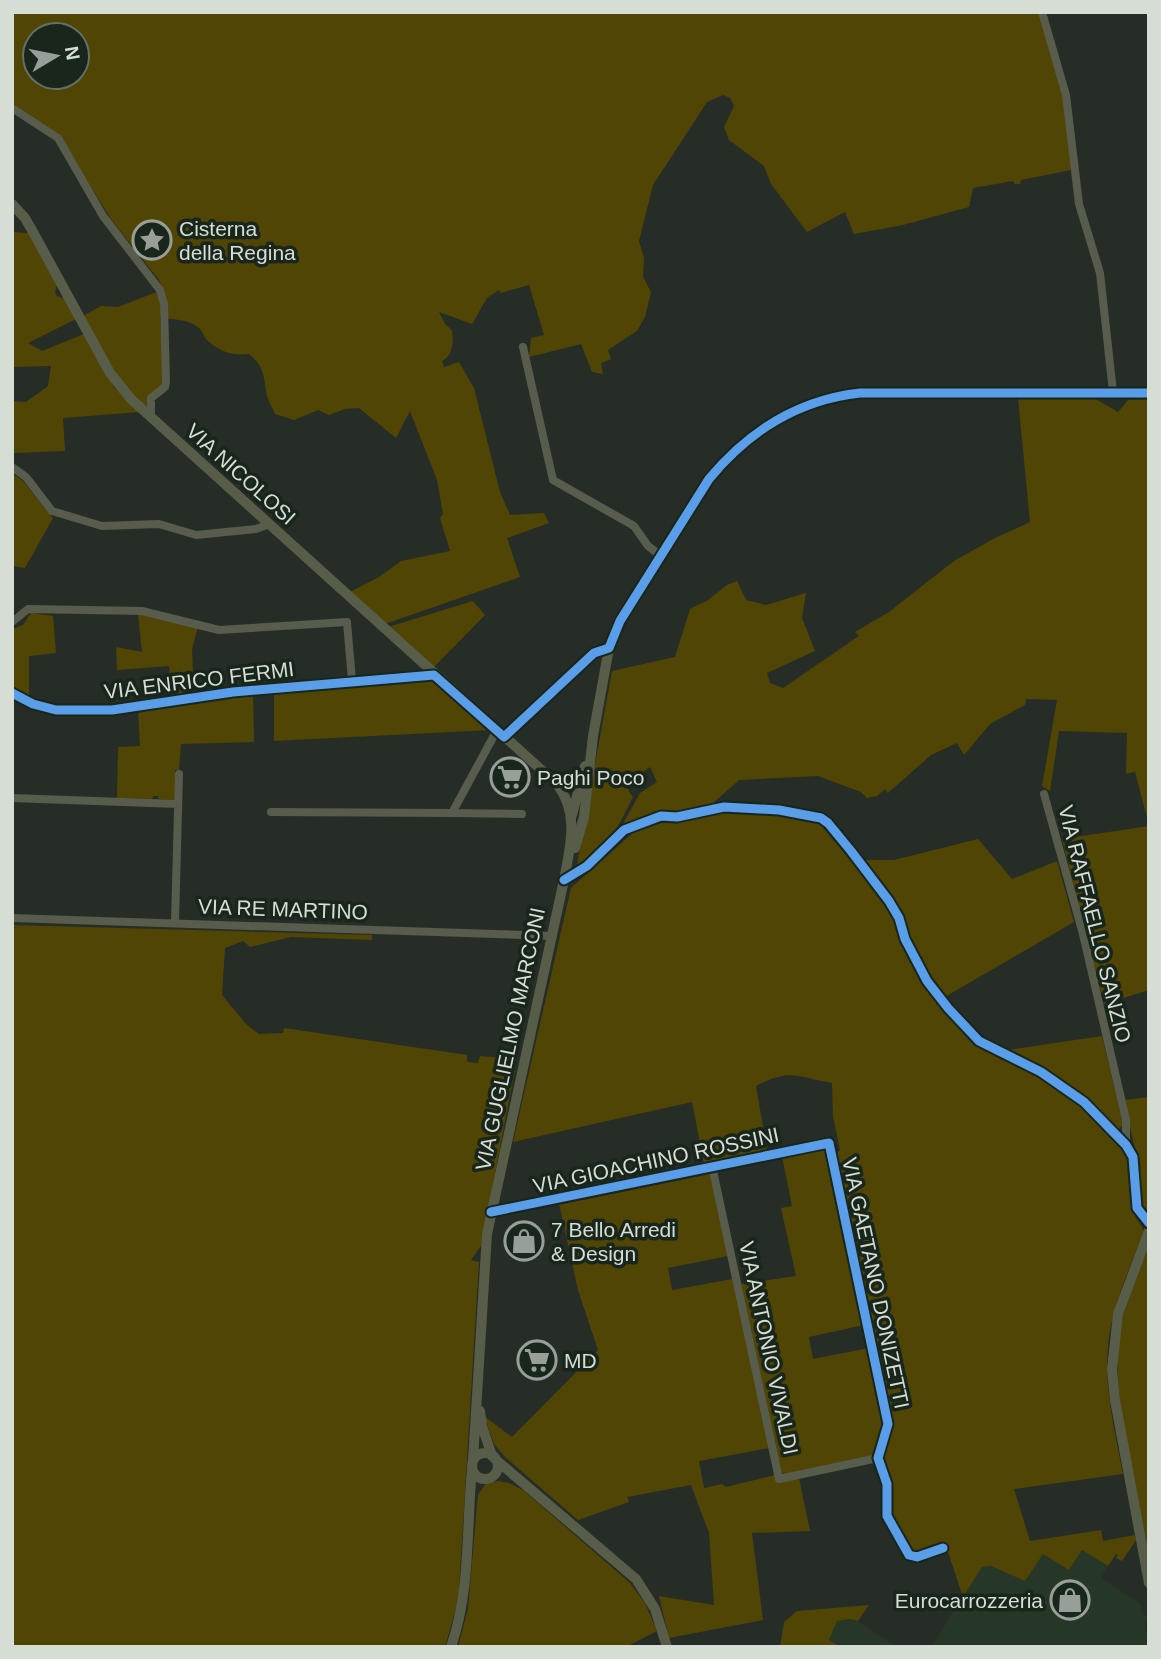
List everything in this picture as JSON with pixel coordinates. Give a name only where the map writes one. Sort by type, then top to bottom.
[{"type":"main road","name":"VIA NICOLOSI","points":[[12,204],[33,232],[120,388],[501,733]]},
{"type":"main road","points":[[564,880],[584,817],[593,736],[609,648],[620,621],[709,479],[724,461],[766,425],[814,402],[843,395],[884,392],[1149,393]]},
{"type":"main road","points":[[501,733],[514,726],[594,653],[609,648]]},
{"type":"main road","name":"VIA GUGLIELMO MARCONI","points":[[478,1376],[487,1234],[564,880],[571,843],[572,817],[565,794],[501,733]]},
{"type":"main road","points":[[572,817],[593,736]]},
{"type":"main road","points":[[1149,1231],[1118,1314],[1112,1369],[1115,1400],[1149,1583]]},
{"type":"main road","points":[[469,1529],[476,1492],[497,1468],[482,1426],[478,1376]]},
{"type":"main road","points":[[451,1647],[463,1601],[478,1376]]},
{"type":"main road","points":[[472,1465],[483,1453],[494,1457],[636,1580],[655,1609],[667,1647]]},
{"type":"main road","points":[[472,1465],[477,1477],[505,1479],[530,1489]]},
{"type":"street","points":[[1042,12],[1066,95],[1079,204],[1100,274],[1113,393]]},
{"type":"street","points":[[12,108],[58,138],[103,216],[160,290],[164,304],[166,382],[165,387],[151,398],[151,418]]},
{"type":"street","points":[[523,347],[554,480],[634,526],[648,546],[660,555]]},
{"type":"street","points":[[12,467],[26,477],[52,511],[102,526],[163,524],[196,535],[256,529],[270,524]]},
{"type":"street","points":[[12,622],[27,609],[142,611],[227,630],[347,622],[352,681]]},
{"type":"street","name":"VIA ENRICO FERMI","points":[[12,693],[33,704],[56,710],[112,710],[233,692],[434,675]]},
{"type":"street","points":[[452,814],[501,733]]},
{"type":"street","points":[[175,922],[179,774]]},
{"type":"street","name":"VIA RAFFAELLO SANZIO","points":[[1044,794],[1083,934],[1126,1120],[1126,1144],[1133,1157],[1137,1209],[1149,1223]]},
{"type":"street","points":[[12,798],[178,803]]},
{"type":"street","points":[[564,880],[587,866],[624,830],[661,816],[677,817],[724,807],[779,810],[821,818],[851,851],[889,901],[927,981],[948,1008],[979,1041],[1041,1072],[1074,1095],[1126,1144]]},
{"type":"street","points":[[271,812],[522,814]]},
{"type":"street","name":"VIA RE MARTINO","points":[[12,918],[552,936]]},
{"type":"street","name":"VIA GIOACHINO ROSSINI","points":[[491,1212],[828,1143]]},
{"type":"street","name":"VIA GAETANO DONIZETTI","points":[[828,1143],[888,1424],[878,1458]]},
{"type":"street","name":"VIA ANTONIO VIVALDI","points":[[712,1166],[779,1479],[878,1458]]},
{"type":"street","points":[[878,1458],[887,1484],[887,1516],[909,1555],[918,1557],[943,1548]]},
{"type":"shaded area","points":[[12,12],[1040,12],[1064,96],[1071,170],[1021,180],[1020,184],[1013,181],[973,188],[969,207],[903,225],[854,234],[845,212],[807,232],[771,184],[764,166],[729,140],[724,127],[734,106],[730,98],[723,95],[707,102],[653,185],[639,241],[644,258],[643,277],[651,292],[645,317],[637,331],[608,350],[611,359],[601,363],[603,374],[592,372],[581,344],[529,357],[531,338],[544,335],[529,285],[500,293],[499,290],[487,298],[472,324],[439,312],[445,324],[452,330],[453,339],[449,355],[442,361],[444,367],[459,362],[474,388],[500,492],[510,515],[544,513],[549,523],[507,538],[520,577],[385,624],[350,592],[379,577],[401,561],[450,551],[440,518],[443,514],[437,480],[410,411],[396,438],[359,408],[345,409],[329,415],[318,410],[294,420],[275,414],[267,397],[262,371],[254,358],[249,354],[233,354],[222,350],[208,341],[195,325],[167,318],[159,280],[111,219],[57,133],[12,104]]},
{"type":"shaded area","name":"Cisterna della Regina","points":[[152,226],[163,230],[167,241],[163,252],[152,256],[141,252],[137,241],[141,230]]},
{"type":"shaded area","points":[[12,232],[28,233],[57,285],[57,296],[65,299],[76,319],[28,343],[42,351],[84,334],[114,387],[139,412],[63,418],[65,451],[12,453],[12,401],[26,402],[48,386],[51,366],[12,367]]},
{"type":"shaded area","points":[[159,291],[162,305],[160,321],[163,339],[163,386],[148,411],[122,385],[83,316],[101,306],[118,307]]},
{"type":"shaded area","points":[[1018,398],[1094,398],[1118,412],[1128,400],[1149,399],[1149,825],[1135,772],[1126,774],[1127,733],[1059,731],[1050,791],[1042,786],[1057,700],[1026,699],[1025,705],[990,724],[964,755],[957,743],[931,755],[888,793],[885,789],[877,796],[867,798],[861,792],[818,776],[739,780],[712,804],[677,815],[659,812],[628,827],[624,822],[640,793],[657,782],[650,767],[625,785],[633,797],[604,847],[587,861],[577,864],[612,671],[675,657],[690,609],[737,581],[746,600],[766,605],[806,593],[802,618],[815,651],[767,673],[770,683],[783,688],[859,636],[855,632],[889,612],[954,561],[1030,522]]},
{"type":"shaded area","points":[[12,473],[23,481],[53,518],[25,568],[12,566]]},
{"type":"shaded area","points":[[473,601],[485,615],[433,668],[388,627]]},
{"type":"shaded area","points":[[31,613],[53,616],[56,653],[29,656],[29,699],[12,691],[12,629],[23,625]]},
{"type":"shaded area","points":[[138,614],[198,627],[192,649],[194,695],[171,698],[169,666],[117,670],[116,647],[142,652]]},
{"type":"shaded area","points":[[435,680],[490,730],[274,741],[274,691]]},
{"type":"shaded area","points":[[253,694],[254,742],[181,744],[179,770],[175,770],[175,800],[159,799],[158,796],[153,796],[152,799],[117,798],[118,747],[140,746],[138,710]]},
{"type":"shaded area","points":[[723,810],[777,813],[820,824],[863,874],[893,915],[920,976],[920,982],[924,982],[962,1030],[995,1056],[1032,1073],[1074,1099],[1106,1127],[1128,1156],[1133,1171],[1134,1212],[1144,1231],[1113,1316],[1107,1361],[1111,1410],[1123,1474],[1014,1489],[1030,1541],[1101,1530],[1103,1541],[1135,1535],[1136,1540],[1122,1561],[1116,1558],[1116,1554],[1108,1566],[1082,1550],[1069,1570],[1043,1554],[1025,1581],[991,1566],[982,1567],[963,1597],[945,1543],[918,1552],[911,1550],[890,1515],[881,1456],[893,1422],[834,1155],[840,1150],[833,1116],[832,1083],[786,1076],[756,1086],[767,1150],[704,1164],[692,1102],[513,1142],[571,888],[634,832],[661,823],[677,822]]},
{"type":"shaded area","points":[[1149,826],[1149,990],[1104,1004],[1062,839]]},
{"type":"shaded area","points":[[978,839],[1012,879],[1057,861],[1074,922],[943,998],[916,956],[898,904],[862,860],[894,860]]},
{"type":"shaded area","points":[[12,925],[372,935],[372,940],[291,937],[250,947],[243,941],[225,948],[222,995],[246,1024],[259,1034],[283,1033],[284,1028],[467,1055],[467,1062],[478,1063],[480,1056],[517,1059],[481,1246],[471,1260],[479,1262],[459,1589],[445,1647],[12,1647]]},
{"type":"shaded area","points":[[1102,1036],[1123,1124],[1117,1132],[1086,1101],[1001,1051]]},
{"type":"shaded area","points":[[1149,1097],[1148,1215],[1141,1207],[1139,1167],[1124,1100]]},
{"type":"shaded area","points":[[820,1148],[826,1153],[864,1325],[809,1337],[813,1359],[869,1348],[885,1423],[871,1457],[786,1475],[781,1472],[741,1284],[796,1276],[781,1208],[792,1206],[782,1156]]},
{"type":"shaded area","points":[[709,1169],[728,1256],[668,1268],[672,1290],[733,1279],[770,1448],[699,1461],[704,1488],[722,1484],[726,1487],[775,1475],[799,1478],[810,1531],[752,1533],[763,1620],[669,1638],[659,1596],[714,1605],[709,1533],[691,1485],[627,1497],[629,1502],[578,1520],[505,1457],[494,1444],[484,1416],[512,1437],[598,1350],[578,1290],[559,1203]]},
{"type":"shaded area","points":[[1149,1245],[1149,1555],[1120,1405],[1117,1361],[1123,1315]]},
{"type":"shaded area","points":[[498,1481],[523,1490],[630,1583],[645,1603],[657,1631],[626,1647],[458,1647],[468,1609],[478,1494],[486,1484]]},
{"type":"shaded area","points":[[1082,1550],[1108,1566],[1101,1578],[1140,1604],[1147,1617],[1145,1625],[1149,1647],[931,1647],[982,1567],[991,1566],[1025,1581],[1043,1553],[1069,1570]]},
{"type":"shaded area","points":[[869,1605],[858,1621],[837,1621],[829,1640],[841,1647],[780,1647],[784,1622],[797,1611]]},
{"type":"shaded area","points":[[837,1621],[858,1621],[896,1647],[841,1647],[829,1640]]},
{"type":"cycle path","points":[[12,693],[33,704],[56,710],[112,710],[233,692],[434,675],[504,737],[594,653],[609,648],[620,621],[709,479],[741,446],[776,421],[815,403],[860,393],[1149,393]]},
{"type":"cycle path","points":[[564,880],[587,866],[624,830],[661,816],[677,817],[724,807],[779,810],[821,818],[851,851],[889,901],[927,981],[948,1008],[979,1041],[1041,1072],[1084,1102],[1126,1145],[1133,1157],[1137,1208],[1149,1223]]},
{"type":"cycle path","points":[[491,1212],[829,1143],[888,1424],[878,1458],[887,1484],[887,1516],[909,1555],[917,1557],[943,1548]]},
{"type":"place","name":"Cisterna della Regina","points":[[152,240]]},
{"type":"place","name":"Paghi Poco","points":[[510,777]]},
{"type":"place","name":"7 Bello Arredi & Design","points":[[524,1241]]},
{"type":"place","name":"MD","points":[[537,1360]]},
{"type":"place","name":"Eurocarrozzeria","points":[[1070,1600]]}]
